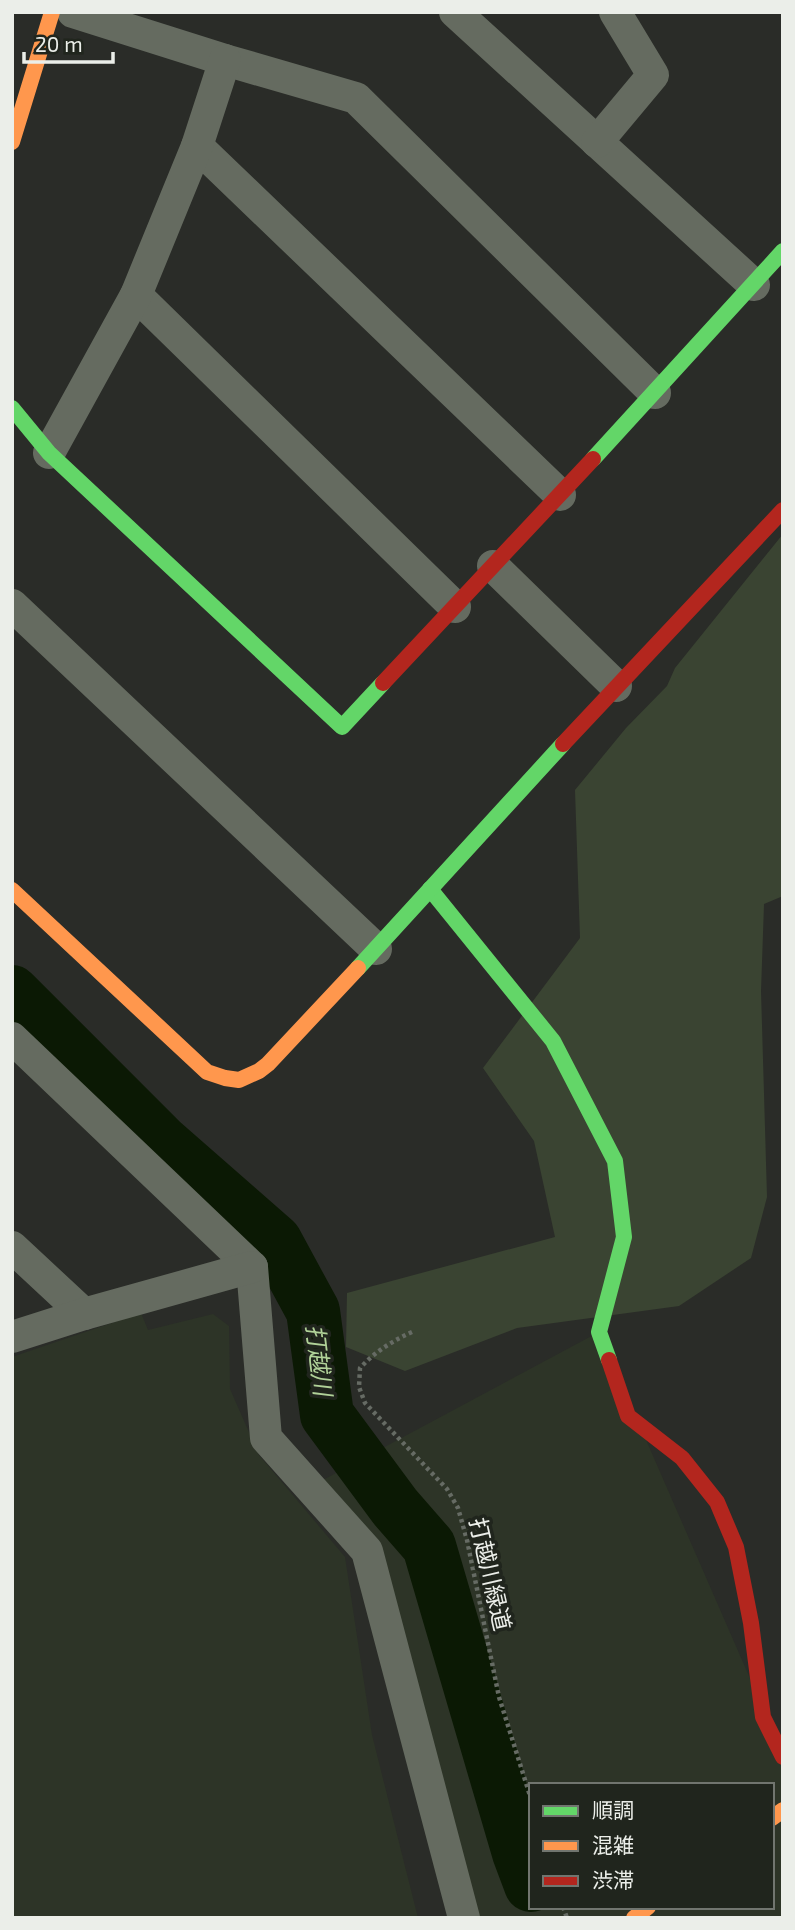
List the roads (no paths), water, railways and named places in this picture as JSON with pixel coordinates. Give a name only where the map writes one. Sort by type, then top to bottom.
[{"type":"street","points":[[12,142],[52,12]]},
{"type":"street","points":[[73,12],[356,98],[655,393]]},
{"type":"street","points":[[455,12],[754,285]]},
{"type":"street","points":[[597,142],[653,75],[615,12]]},
{"type":"street","points":[[49,453],[136,295],[197,146],[225,60]]},
{"type":"street","points":[[197,146],[560,495]]},
{"type":"street","points":[[12,408],[49,453],[342,727],[655,393],[783,251]]},
{"type":"street","points":[[136,295],[454,607]]},
{"type":"street","points":[[12,890],[207,1072],[231,1081],[251,1077],[268,1064],[376,949],[616,686],[783,510]]},
{"type":"street","points":[[494,566],[616,686]]},
{"type":"street","points":[[12,605],[376,949]]},
{"type":"street","points":[[430,890],[553,1041],[615,1161],[624,1237],[599,1332],[628,1416],[682,1458],[718,1503],[736,1548],[751,1623],[764,1717],[783,1758]]},
{"type":"street","points":[[12,1038],[252,1268],[266,1438],[367,1550],[464,1918]]},
{"type":"street","points":[[12,1247],[84,1314]]},
{"type":"street","points":[[12,1337],[84,1314],[252,1268]]},
{"type":"waterway","name":"打越川","points":[[12,992],[162,1142],[275,1241],[313,1311],[327,1415],[395,1507],[429,1546],[529,1880]]}]
